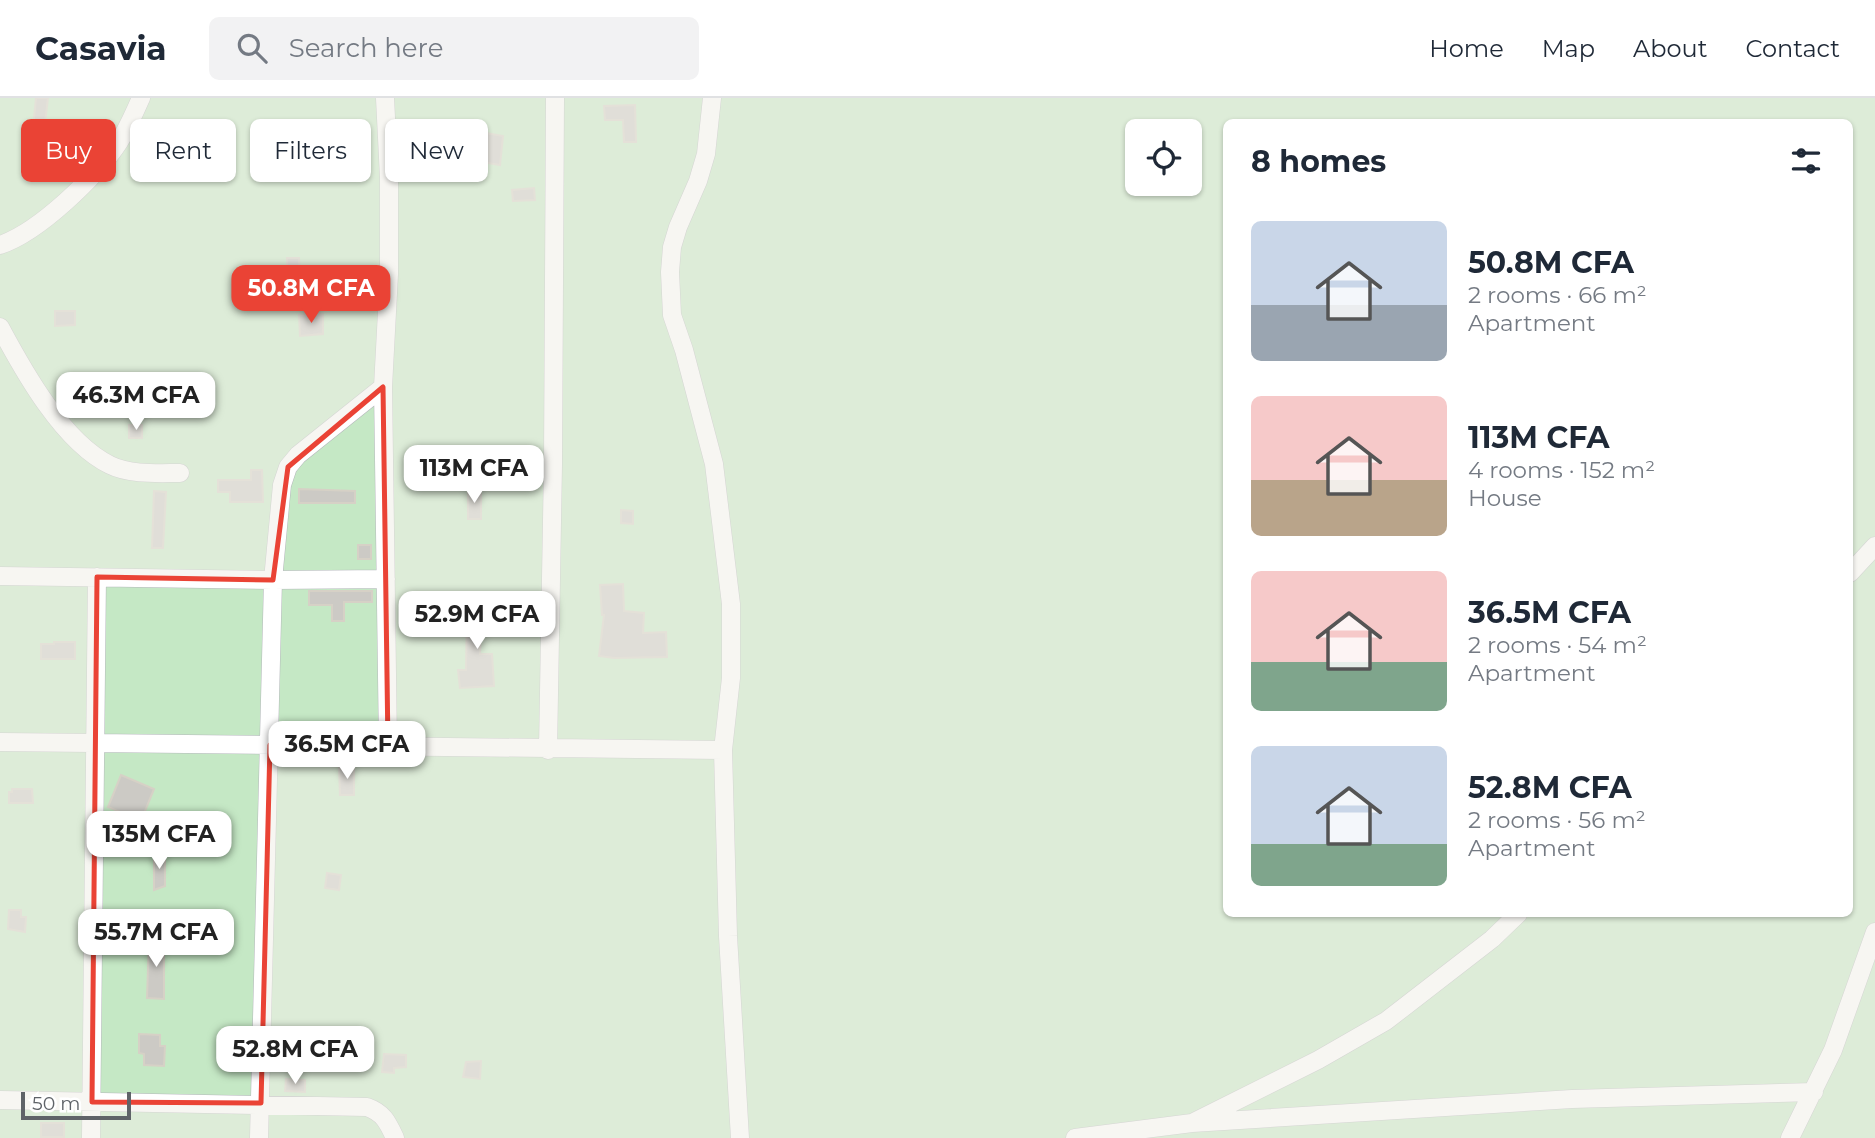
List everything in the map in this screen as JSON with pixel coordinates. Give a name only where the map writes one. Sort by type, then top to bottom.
[{"type":"street","points":[[0,245],[18,239],[57,210],[118,143],[141,98]]},
{"type":"street","points":[[385,98],[389,177],[389,274],[383,387],[388,747]]},
{"type":"street","points":[[548,750],[555,98]]},
{"type":"street","points":[[712,98],[706,154],[698,181],[678,227],[672,247],[670,272],[672,315],[714,464],[730,592],[731,678],[723,750],[727,936],[740,1138]]},
{"type":"street","points":[[0,327],[56,417],[90,452],[113,466],[148,472],[180,473]]},
{"type":"street","points":[[259,1138],[273,580],[282,485],[288,467],[298,454],[383,387]]},
{"type":"street","points":[[1853,570],[1875,546]]},
{"type":"street","points":[[0,576],[386,579]]},
{"type":"street","points":[[91,1138],[97,577]]},
{"type":"street","points":[[0,742],[723,750]]},
{"type":"street","points":[[1192,1123],[1318,1060],[1387,1021],[1492,939],[1515,917]]},
{"type":"street","points":[[1790,1138],[1833,1050],[1875,932]]},
{"type":"street","points":[[1075,1138],[1192,1123],[1559,1100],[1814,1092]]},
{"type":"street","points":[[0,1100],[367,1107],[385,1118],[395,1138]]},
{"type":"highlighted area","points":[[383,387],[388,747],[270,745],[261,1103],[92,1102],[97,577],[273,580],[288,467]]},
{"type":"green space","points":[[0,98],[1875,98],[1875,1138],[0,1138]]},
{"type":"building","points":[[36,98],[48,98],[46,119],[34,119]]},
{"type":"building","points":[[635,105],[636,142],[624,142],[623,120],[605,120],[604,106]]},
{"type":"building","points":[[488,133],[503,136],[500,165],[488,163]]},
{"type":"building","points":[[534,188],[535,200],[513,201],[512,190]]},
{"type":"building","points":[[287,258],[299,258],[300,284],[288,284]]},
{"type":"building","points":[[55,311],[75,311],[75,325],[55,326]]},
{"type":"building","points":[[323,314],[323,334],[300,336],[299,315]]},
{"type":"building","points":[[129,425],[142,425],[142,438],[129,438]]},
{"type":"building","points":[[251,470],[262,470],[263,502],[230,502],[230,492],[218,492],[218,480],[251,480]]},
{"type":"building","points":[[299,489],[355,491],[355,503],[299,503]]},
{"type":"building","points":[[154,491],[166,492],[163,548],[152,548]]},
{"type":"building","points":[[468,491],[481,491],[481,519],[468,519]]},
{"type":"building","points":[[621,510],[633,511],[633,524],[621,523]]},
{"type":"building","points":[[358,545],[371,545],[371,559],[358,559]]},
{"type":"building","points":[[623,584],[624,611],[644,613],[643,633],[666,632],[667,657],[599,656],[604,615],[600,585]]},
{"type":"building","points":[[309,591],[372,591],[372,602],[344,602],[344,621],[332,621],[332,605],[309,605]]},
{"type":"building","points":[[467,607],[491,607],[491,626],[481,627],[480,654],[492,654],[494,686],[460,688],[458,670],[466,670]]},
{"type":"building","points":[[75,642],[75,659],[41,659],[41,644]]},
{"type":"building","points":[[339,767],[354,767],[354,795],[340,795]]},
{"type":"building","points":[[121,775],[154,789],[141,821],[108,807]]},
{"type":"building","points":[[12,789],[32,789],[33,803],[9,803],[9,792],[12,792]]},
{"type":"building","points":[[154,854],[165,854],[165,886],[154,890]]},
{"type":"building","points":[[327,873],[341,875],[339,890],[325,888]]},
{"type":"building","points":[[9,910],[21,910],[21,917],[26,917],[25,932],[8,929]]},
{"type":"building","points":[[149,938],[164,938],[164,999],[147,998]]},
{"type":"building","points":[[139,1034],[160,1035],[160,1046],[165,1046],[164,1066],[144,1065],[144,1054],[139,1053]]},
{"type":"building","points":[[384,1054],[406,1055],[406,1067],[394,1068],[394,1073],[382,1072]]},
{"type":"building","points":[[319,1055],[339,1056],[338,1068],[318,1067]]},
{"type":"building","points":[[481,1061],[480,1079],[463,1077],[466,1062]]},
{"type":"building","points":[[286,1079],[305,1080],[305,1092],[285,1091]]},
{"type":"building","points":[[41,1123],[64,1123],[64,1137],[41,1137]]}]
